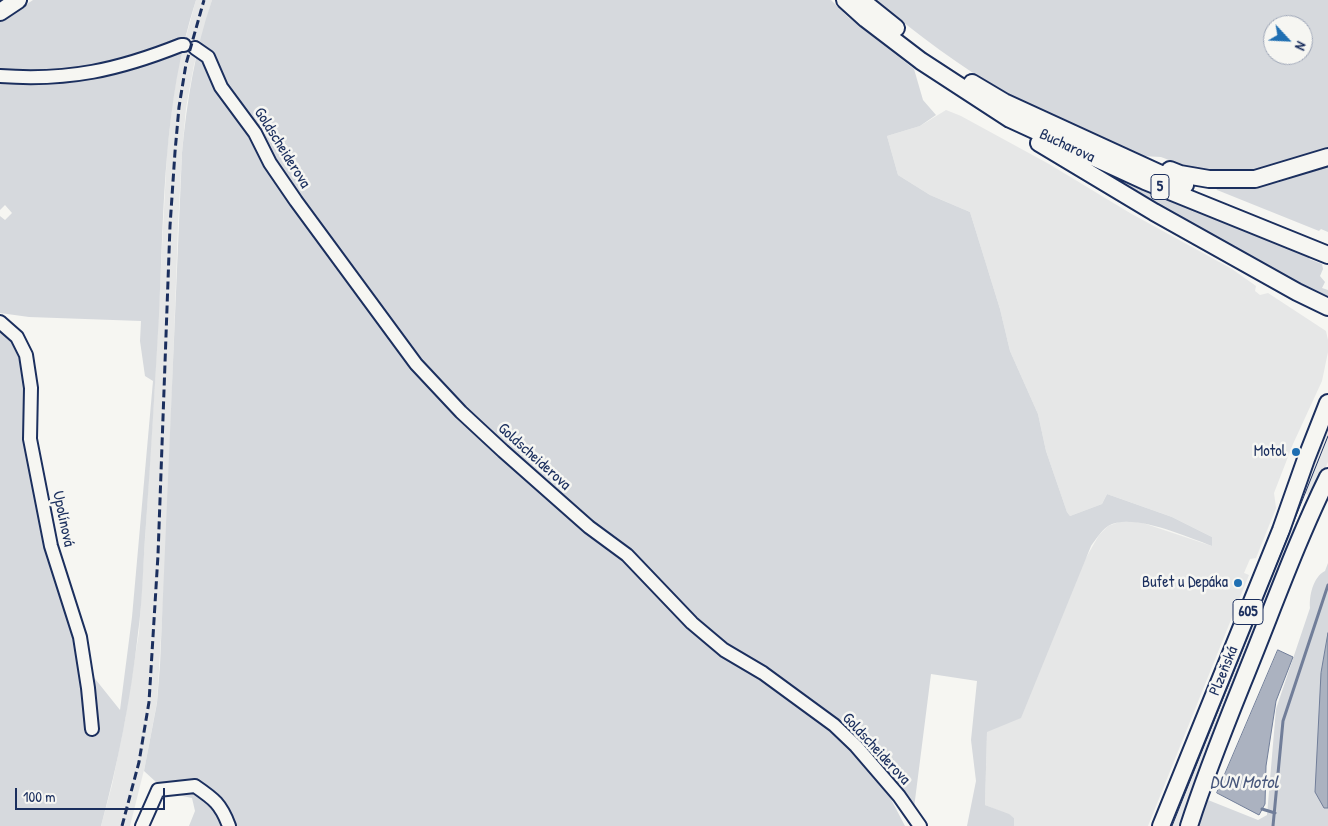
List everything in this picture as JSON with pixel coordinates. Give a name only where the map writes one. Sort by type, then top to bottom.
[{"type":"main road","points":[[0,12],[18,0]]},
{"type":"main road","name":"Bucharova","points":[[845,0],[866,18],[924,56],[1010,120],[1145,181],[1319,244]]},
{"type":"main road","name":"Bucharova","points":[[861,0],[924,56]]},
{"type":"main road","name":"Bucharova","points":[[955,78],[1170,179],[1319,244]]},
{"type":"main road","points":[[1010,120],[1039,143],[1079,168],[1297,292],[1328,307]]},
{"type":"main road","points":[[1140,165],[1159,166],[1180,174],[1209,179],[1256,179],[1328,157]]},
{"type":"main road","name":"5","points":[[1319,244],[1328,255]]},
{"type":"main road","points":[[1297,292],[1328,314]]},
{"type":"main road","name":"Plzeňská","points":[[1161,826],[1281,530],[1328,404]]},
{"type":"main road","name":"Plzeňská","points":[[1189,826],[1198,796],[1259,642],[1313,508],[1328,477]]},
{"type":"street","name":"Goldscheiderova","points":[[0,76],[52,78],[88,74],[145,59],[181,45],[190,47],[208,57],[221,87],[255,133],[270,163],[416,364],[461,412],[502,451],[589,528],[628,555],[692,623],[724,650],[764,673],[834,725],[856,746],[899,796],[920,826]]},
{"type":"street","name":"Upolínová","points":[[0,322],[17,337],[26,355],[32,388],[30,439],[51,546],[80,637],[92,729]]},
{"type":"street","points":[[142,826],[158,790],[195,786],[221,806],[229,826]]},
{"type":"shaded area","points":[[33,0],[196,0],[185,38],[177,77],[167,156],[140,619],[132,682],[123,730],[101,826],[0,826],[0,317],[19,334],[35,446],[48,513],[92,675],[120,710],[132,617],[153,381],[145,376],[140,341],[141,321],[29,317],[0,313],[0,216],[5,220],[12,213],[5,205],[0,210],[0,22]]},
{"type":"shaded area","points":[[196,0],[212,0],[194,65],[186,108],[182,153],[166,555],[157,702],[145,766],[130,826],[101,826],[112,785],[125,720],[139,632],[167,152],[179,62]]},
{"type":"shaded area","points":[[212,0],[831,0],[848,17],[914,69],[923,100],[936,115],[920,126],[887,136],[898,175],[930,195],[970,212],[1000,309],[1010,351],[1038,414],[1046,451],[1067,512],[1070,516],[1102,504],[1107,494],[1172,517],[1212,537],[1212,546],[1160,527],[1131,522],[1118,522],[1105,528],[1091,546],[1021,718],[987,732],[985,805],[1009,814],[1014,818],[1014,826],[967,826],[976,781],[971,740],[977,681],[931,674],[914,808],[883,784],[905,826],[189,826],[195,811],[192,798],[168,793],[144,771],[157,703],[160,665],[182,153],[192,75]]},
{"type":"shaded area","points":[[876,0],[1328,0],[1328,148],[1254,170],[1210,170],[1182,165],[1161,157],[1142,156],[1006,93],[923,38]]},
{"type":"shaded area","points":[[946,110],[961,116],[1049,164],[1130,213],[1232,269],[1256,286],[1255,291],[1260,295],[1268,293],[1326,331],[1328,352],[1322,381],[1293,444],[1274,493],[1276,508],[1256,558],[1250,559],[1244,573],[1249,575],[1148,826],[1014,826],[1014,818],[985,805],[987,731],[1099,535],[1108,526],[1130,521],[1143,523],[1212,546],[1212,537],[1172,517],[1107,494],[1102,504],[1070,516],[1067,512],[1046,451],[1038,414],[1010,351],[1000,309],[970,212],[930,195],[898,175],[887,136],[920,126]]},
{"type":"shaded area","points":[[1082,161],[1310,255],[1309,259],[1322,264],[1323,269],[1320,276],[1325,282],[1322,288],[1328,290],[1328,299],[1154,206]]},
{"type":"shaded area","points":[[1328,164],[1328,232],[1321,229],[1319,231],[1216,188],[1277,183]]},
{"type":"shaded area","points":[[1328,417],[1328,462],[1314,494],[1311,496],[1301,492]]},
{"type":"shaded area","points":[[1290,526],[1297,529],[1183,826],[1166,826]]},
{"type":"shaded area","points":[[1328,563],[1328,826],[1197,826],[1208,800],[1258,820],[1267,815],[1276,709],[1310,608],[1313,587],[1317,578],[1325,571]]},
{"type":"water","points":[[1328,633],[1328,808],[1324,808],[1315,792],[1321,673]]},
{"type":"water","name":"DUN Motol","points":[[1278,650],[1293,657],[1276,701],[1266,766],[1265,804],[1259,815],[1217,793]]},
{"type":"waterway","points":[[1273,826],[1283,721],[1328,585]]},
{"type":"waterway","points":[[1262,809],[1275,813]]},
{"type":"tram line","points":[[1172,826],[1328,436]]},
{"type":"railway","points":[[122,826],[139,762],[149,702],[158,555],[170,226],[175,152],[179,107],[186,64],[204,0]]},
{"type":"place","name":"Motol","points":[[1296,452]]},
{"type":"place","name":"Bufet u Depáka","points":[[1238,583]]}]
